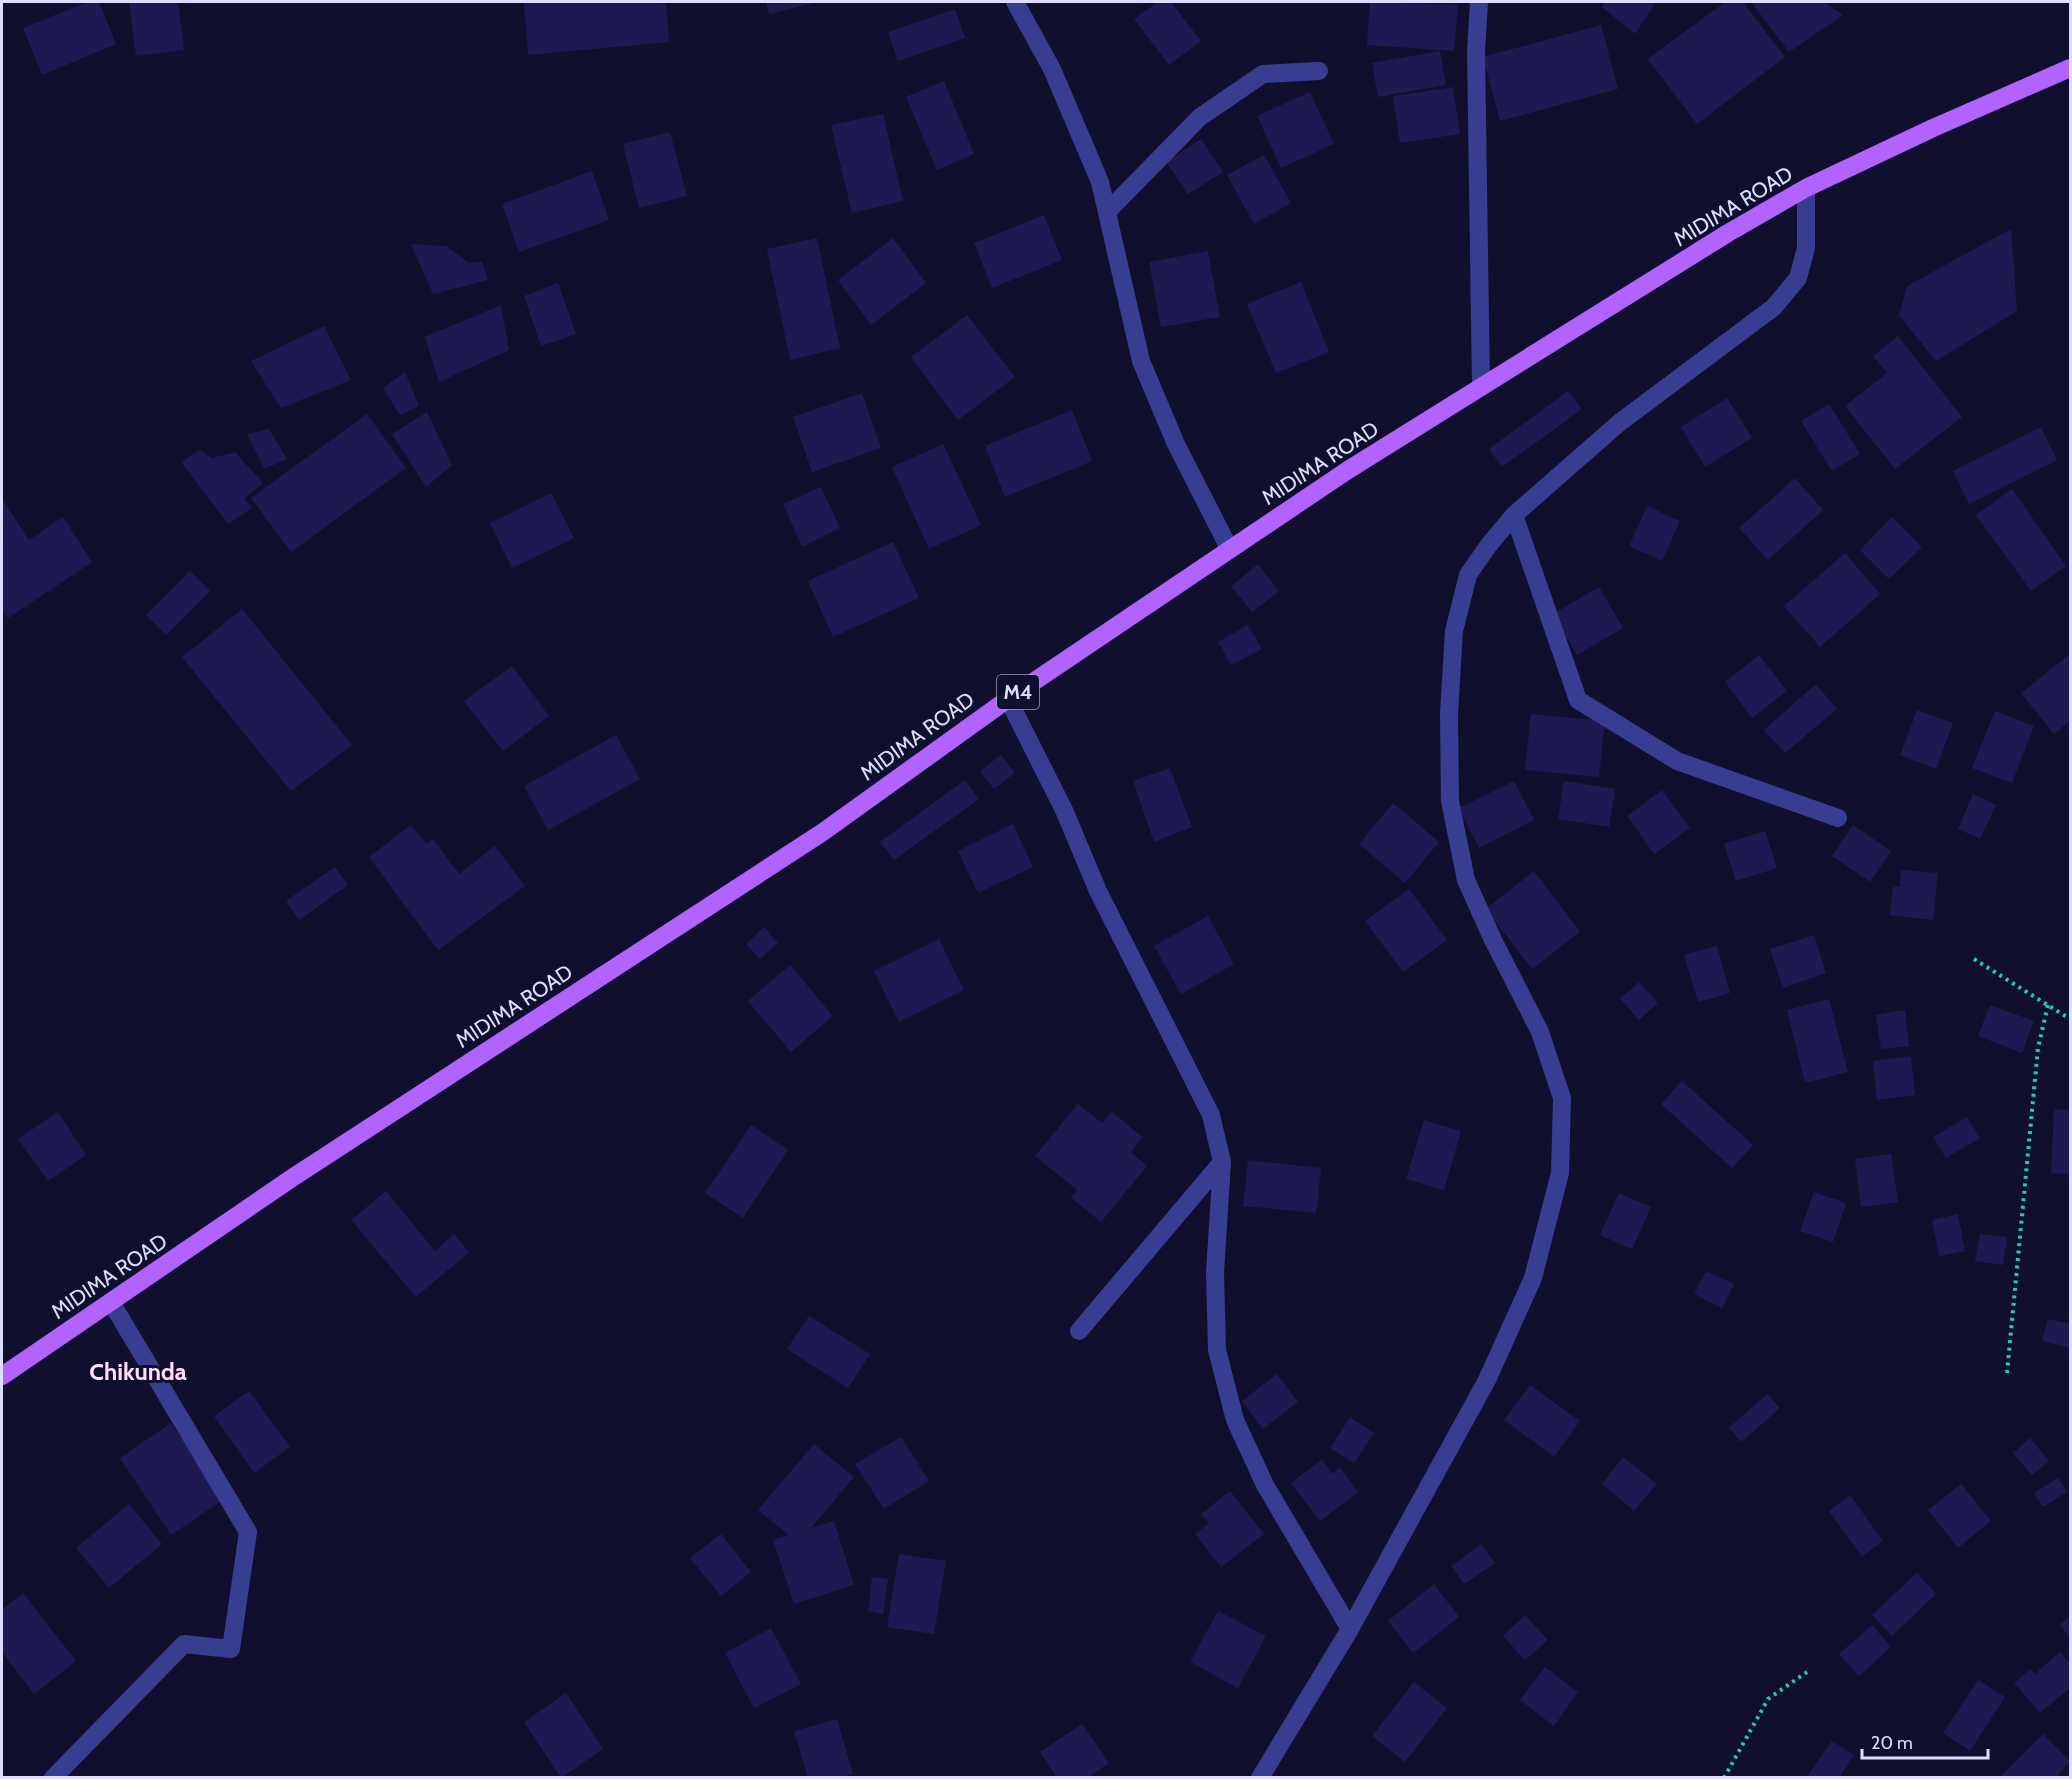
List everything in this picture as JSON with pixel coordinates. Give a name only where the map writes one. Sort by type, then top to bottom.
[{"type":"main road","name":"MIDIMA ROAD","points":[[2,1376],[292,1178],[823,832],[1008,699],[1229,548],[1481,387],[1806,188],[1933,128],[2070,69]]},
{"type":"street","points":[[1015,2],[1052,69],[1100,182],[1141,361],[1176,444],[1229,548]]},
{"type":"street","points":[[1479,2],[1476,51],[1481,387]]},
{"type":"street","points":[[1107,212],[1200,117],[1263,74],[1319,71]]},
{"type":"street","points":[[1260,1778],[1350,1629],[1487,1380],[1533,1278],[1560,1173],[1562,1098],[1540,1032],[1493,940],[1466,880],[1450,801],[1449,713],[1454,631],[1468,575],[1514,515],[1619,423],[1774,307],[1798,278],[1806,248],[1806,188]]},
{"type":"street","points":[[1514,515],[1578,700],[1677,761],[1838,818]]},
{"type":"street","points":[[1008,699],[1064,810],[1098,891],[1206,1104],[1222,1162],[1215,1272],[1217,1350],[1235,1420],[1265,1485],[1350,1629]]},
{"type":"street","points":[[1079,1331],[1222,1162]]},
{"type":"street","points":[[53,1778],[184,1644],[231,1649],[248,1532],[111,1302]]},
{"type":"path","points":[[1974,959],[2070,1019]]},
{"type":"path","points":[[2007,1373],[2038,1048],[2048,1005]]},
{"type":"path","points":[[1725,1778],[1768,1699],[1807,1672]]},
{"type":"building","points":[[87,2],[99,2],[116,44],[42,75],[23,28]]},
{"type":"building","points":[[129,2],[178,2],[184,50],[136,56]]},
{"type":"building","points":[[524,2],[666,2],[669,42],[528,55]]},
{"type":"building","points":[[766,2],[818,2],[769,14]]},
{"type":"building","points":[[1158,2],[1171,2],[1201,41],[1169,65],[1134,19]]},
{"type":"building","points":[[1370,2],[1458,5],[1454,51],[1367,45]]},
{"type":"building","points":[[1605,2],[1656,2],[1635,34],[1602,7]]},
{"type":"building","points":[[1725,2],[1743,2],[1785,57],[1697,124],[1648,59]]},
{"type":"building","points":[[1751,2],[1824,2],[1843,15],[1789,52]]},
{"type":"building","points":[[955,9],[965,38],[898,61],[888,32]]},
{"type":"building","points":[[1601,25],[1618,89],[1500,121],[1483,57]]},
{"type":"building","points":[[1440,51],[1446,85],[1378,97],[1372,63]]},
{"type":"building","points":[[944,81],[974,154],[937,170],[906,97]]},
{"type":"building","points":[[1453,87],[1460,134],[1400,143],[1393,96]]},
{"type":"building","points":[[1310,92],[1334,144],[1281,168],[1257,116]]},
{"type":"building","points":[[883,114],[903,201],[852,213],[831,125]]},
{"type":"building","points":[[670,132],[687,196],[639,208],[623,144]]},
{"type":"building","points":[[1201,139],[1223,172],[1188,194],[1166,162]]},
{"type":"building","points":[[1264,155],[1291,203],[1254,224],[1227,175]]},
{"type":"building","points":[[592,171],[609,220],[519,252],[502,204]]},
{"type":"building","points":[[1044,215],[1062,260],[992,288],[974,243]]},
{"type":"building","points":[[2011,229],[2017,311],[1936,361],[1899,315],[1907,286]]},
{"type":"building","points":[[817,238],[840,348],[790,360],[767,249]]},
{"type":"building","points":[[893,238],[926,283],[871,325],[838,280]]},
{"type":"building","points":[[411,244],[446,246],[469,263],[482,262],[488,280],[433,294]]},
{"type":"building","points":[[1208,251],[1220,317],[1161,327],[1149,262]]},
{"type":"building","points":[[1301,282],[1329,352],[1276,373],[1247,304]]},
{"type":"building","points":[[558,283],[576,334],[541,346],[524,296]]},
{"type":"building","points":[[501,305],[509,350],[439,382],[425,337]]},
{"type":"building","points":[[967,315],[1015,377],[958,420],[911,357]]},
{"type":"building","points":[[324,326],[351,380],[281,408],[251,361]]},
{"type":"building","points":[[1898,336],[1962,417],[1895,469],[1845,406],[1887,373],[1873,356]]},
{"type":"building","points":[[405,372],[419,406],[400,415],[383,388]]},
{"type":"building","points":[[1568,391],[1582,409],[1502,467],[1489,449]]},
{"type":"building","points":[[862,393],[881,448],[812,472],[793,417]]},
{"type":"building","points":[[1727,398],[1752,438],[1705,467],[1681,427]]},
{"type":"building","points":[[1829,404],[1860,454],[1832,471],[1801,421]]},
{"type":"building","points":[[1072,410],[1092,461],[1005,497],[985,446]]},
{"type":"building","points":[[427,412],[452,465],[426,487],[392,434]]},
{"type":"building","points":[[367,414],[406,468],[291,552],[251,498]]},
{"type":"building","points":[[2041,427],[2057,460],[1969,504],[1953,471]]},
{"type":"building","points":[[269,429],[287,459],[264,469],[247,434]]},
{"type":"building","points":[[943,444],[981,525],[929,549],[892,467]]},
{"type":"building","points":[[200,450],[212,458],[235,452],[263,483],[244,499],[252,508],[228,524],[181,462]]},
{"type":"building","points":[[1795,478],[1823,510],[1768,560],[1739,528]]},
{"type":"building","points":[[821,487],[840,528],[802,547],[783,504]]},
{"type":"building","points":[[2012,489],[2066,566],[2031,591],[1976,515]]},
{"type":"building","points":[[551,493],[574,538],[512,568],[490,523]]},
{"type":"building","points":[[2,499],[29,540],[63,517],[92,562],[8,618],[2,608]]},
{"type":"building","points":[[1647,506],[1680,521],[1662,561],[1629,546]]},
{"type":"building","points":[[1892,517],[1922,547],[1889,579],[1860,550]]},
{"type":"building","points":[[893,542],[919,598],[833,637],[808,581]]},
{"type":"building","points":[[1845,553],[1880,594],[1820,647],[1784,606]]},
{"type":"building","points":[[1258,564],[1279,591],[1252,612],[1231,586]]},
{"type":"building","points":[[190,571],[210,591],[166,635],[146,615]]},
{"type":"building","points":[[1599,587],[1623,628],[1577,655],[1553,614]]},
{"type":"building","points":[[242,609],[352,745],[291,791],[182,657]]},
{"type":"building","points":[[1248,625],[1262,649],[1231,665],[1218,642]]},
{"type":"building","points":[[2070,654],[2070,721],[2054,734],[2021,693]]},
{"type":"building","points":[[1759,655],[1787,691],[1752,718],[1725,682]]},
{"type":"building","points":[[512,666],[549,716],[503,751],[464,701]]},
{"type":"building","points":[[1816,684],[1837,709],[1785,753],[1764,730]]},
{"type":"building","points":[[1917,710],[1953,723],[1936,769],[1900,755]]},
{"type":"building","points":[[1995,711],[2034,726],[2012,783],[1972,768]]},
{"type":"building","points":[[1531,714],[1605,721],[1599,777],[1525,770]]},
{"type":"building","points":[[616,735],[640,779],[548,830],[524,786]]},
{"type":"building","points":[[1001,755],[1015,773],[994,789],[980,771]]},
{"type":"building","points":[[1170,768],[1192,827],[1154,842],[1133,781]]},
{"type":"building","points":[[965,780],[979,799],[894,860],[880,842]]},
{"type":"building","points":[[1514,781],[1534,820],[1479,848],[1459,808]]},
{"type":"building","points":[[1564,781],[1615,789],[1609,827],[1558,819]]},
{"type":"building","points":[[1662,790],[1690,828],[1654,854],[1627,816]]},
{"type":"building","points":[[1973,794],[1996,805],[1980,839],[1958,829]]},
{"type":"building","points":[[1393,803],[1439,842],[1405,883],[1359,844]]},
{"type":"building","points":[[1013,824],[1033,867],[978,893],[958,851]]},
{"type":"building","points":[[411,825],[426,844],[433,839],[459,874],[495,846],[525,886],[438,950],[369,857]]},
{"type":"building","points":[[1853,825],[1891,851],[1870,882],[1832,856]]},
{"type":"building","points":[[1765,831],[1777,868],[1736,881],[1724,844]]},
{"type":"building","points":[[335,867],[348,885],[299,920],[286,901]]},
{"type":"building","points":[[1901,870],[1938,873],[1933,920],[1890,915],[1893,887],[1900,887]]},
{"type":"building","points":[[1534,871],[1580,932],[1532,969],[1486,909]]},
{"type":"building","points":[[1409,889],[1447,940],[1403,972],[1365,921]]},
{"type":"building","points":[[1208,916],[1234,964],[1181,994],[1154,946]]},
{"type":"building","points":[[764,927],[778,943],[760,959],[746,944]]},
{"type":"building","points":[[1814,935],[1826,973],[1783,988],[1770,949]]},
{"type":"building","points":[[939,939],[964,990],[899,1022],[874,971]]},
{"type":"building","points":[[1717,946],[1730,993],[1698,1002],[1684,955]]},
{"type":"building","points":[[790,965],[833,1016],[791,1052],[748,1001]]},
{"type":"building","points":[[1639,982],[1658,1003],[1639,1020],[1620,999]]},
{"type":"building","points":[[1829,999],[1848,1072],[1805,1083],[1787,1010]]},
{"type":"building","points":[[1990,1005],[2034,1021],[2022,1053],[1978,1036]]},
{"type":"building","points":[[1905,1010],[1909,1046],[1881,1049],[1876,1015]]},
{"type":"building","points":[[1911,1056],[1915,1095],[1877,1100],[1873,1061]]},
{"type":"building","points":[[1682,1081],[1753,1145],[1732,1168],[1661,1104]]},
{"type":"building","points":[[1078,1104],[1102,1123],[1112,1112],[1142,1137],[1131,1152],[1147,1166],[1101,1222],[1071,1198],[1077,1190],[1035,1156]]},
{"type":"building","points":[[2054,1109],[2070,1110],[2070,1174],[2051,1173]]},
{"type":"building","points":[[58,1112],[86,1155],[48,1181],[18,1139]]},
{"type":"building","points":[[1967,1117],[1980,1138],[1946,1158],[1933,1137]]},
{"type":"building","points":[[1424,1120],[1461,1131],[1444,1190],[1406,1179]]},
{"type":"building","points":[[751,1125],[788,1150],[743,1218],[705,1193]]},
{"type":"building","points":[[1891,1154],[1898,1202],[1861,1207],[1855,1159]]},
{"type":"building","points":[[1248,1160],[1321,1168],[1316,1213],[1243,1206]]},
{"type":"building","points":[[386,1191],[435,1251],[454,1234],[469,1252],[416,1297],[351,1220]]},
{"type":"building","points":[[1814,1192],[1846,1203],[1833,1242],[1800,1231]]},
{"type":"building","points":[[1619,1193],[1651,1207],[1632,1249],[1600,1235]]},
{"type":"building","points":[[1958,1214],[1965,1251],[1939,1256],[1932,1220]]},
{"type":"building","points":[[1980,1234],[2007,1237],[2003,1265],[1975,1261]]},
{"type":"building","points":[[1706,1271],[1734,1284],[1722,1308],[1694,1294]]},
{"type":"building","points":[[809,1316],[870,1354],[848,1388],[787,1349]]},
{"type":"building","points":[[2048,1319],[2070,1324],[2070,1348],[2042,1341]]},
{"type":"building","points":[[1277,1374],[1298,1402],[1263,1429],[1242,1401]]},
{"type":"building","points":[[1530,1385],[1580,1421],[1554,1457],[1504,1420]]},
{"type":"building","points":[[249,1391],[290,1447],[254,1473],[214,1416]]},
{"type":"building","points":[[1767,1394],[1780,1408],[1741,1442],[1729,1428]]},
{"type":"building","points":[[1350,1417],[1374,1433],[1354,1463],[1330,1448]]},
{"type":"building","points":[[171,1423],[223,1500],[171,1535],[120,1458]]},
{"type":"building","points":[[901,1437],[929,1481],[884,1509],[855,1464]]},
{"type":"building","points":[[2030,1438],[2049,1461],[2032,1475],[2013,1453]]},
{"type":"building","points":[[814,1444],[854,1477],[811,1528],[834,1521],[854,1585],[794,1604],[773,1540],[789,1535],[758,1510]]},
{"type":"building","points":[[1623,1457],[1657,1484],[1634,1511],[1602,1484]]},
{"type":"building","points":[[1322,1459],[1333,1474],[1340,1467],[1358,1492],[1320,1521],[1291,1483]]},
{"type":"building","points":[[2058,1478],[2067,1492],[2043,1507],[2034,1493]]},
{"type":"building","points":[[1961,1484],[1991,1521],[1958,1548],[1928,1510]]},
{"type":"building","points":[[1230,1491],[1264,1534],[1221,1567],[1195,1534],[1209,1523],[1201,1514]]},
{"type":"building","points":[[1850,1495],[1883,1541],[1862,1557],[1829,1511]]},
{"type":"building","points":[[129,1504],[162,1544],[109,1588],[76,1548]]},
{"type":"building","points":[[721,1534],[751,1572],[721,1596],[690,1558]]},
{"type":"building","points":[[1481,1544],[1495,1563],[1464,1584],[1451,1566]]},
{"type":"building","points":[[899,1554],[946,1561],[934,1634],[887,1627]]},
{"type":"building","points":[[1917,1573],[1936,1594],[1892,1636],[1872,1615]]},
{"type":"building","points":[[872,1577],[888,1579],[883,1614],[868,1611]]},
{"type":"building","points":[[1434,1584],[1459,1617],[1413,1653],[1388,1621]]},
{"type":"building","points":[[23,1593],[76,1661],[34,1694],[2,1652],[2,1610]]},
{"type":"building","points":[[1218,1611],[1266,1636],[1238,1688],[1190,1662]]},
{"type":"building","points":[[1525,1615],[1548,1640],[1525,1660],[1503,1636]]},
{"type":"building","points":[[2070,1617],[2070,1639],[2060,1624]]},
{"type":"building","points":[[1872,1625],[1891,1647],[1859,1676],[1839,1654]]},
{"type":"building","points":[[771,1628],[801,1684],[754,1708],[725,1653]]},
{"type":"building","points":[[2060,1652],[2070,1664],[2070,1688],[2040,1713],[2014,1683],[2030,1669],[2035,1674]]},
{"type":"building","points":[[1545,1667],[1578,1692],[1554,1726],[1520,1700]]},
{"type":"building","points":[[1978,1680],[2005,1697],[1970,1751],[1943,1733]]},
{"type":"building","points":[[1414,1682],[1447,1708],[1405,1762],[1372,1736]]},
{"type":"building","points":[[566,1693],[603,1749],[561,1778],[524,1722]]},
{"type":"building","points":[[837,1719],[853,1774],[840,1778],[808,1778],[794,1731]]},
{"type":"building","points":[[1082,1724],[1109,1763],[1087,1778],[1057,1778],[1040,1752]]},
{"type":"building","points":[[2043,1734],[2070,1761],[2058,1775],[2061,1778],[1999,1778]]},
{"type":"building","points":[[1832,1741],[1854,1755],[1839,1778],[1812,1778],[1808,1775]]},
{"type":"district","name":"Chikunda","points":[[138,1371]]}]
